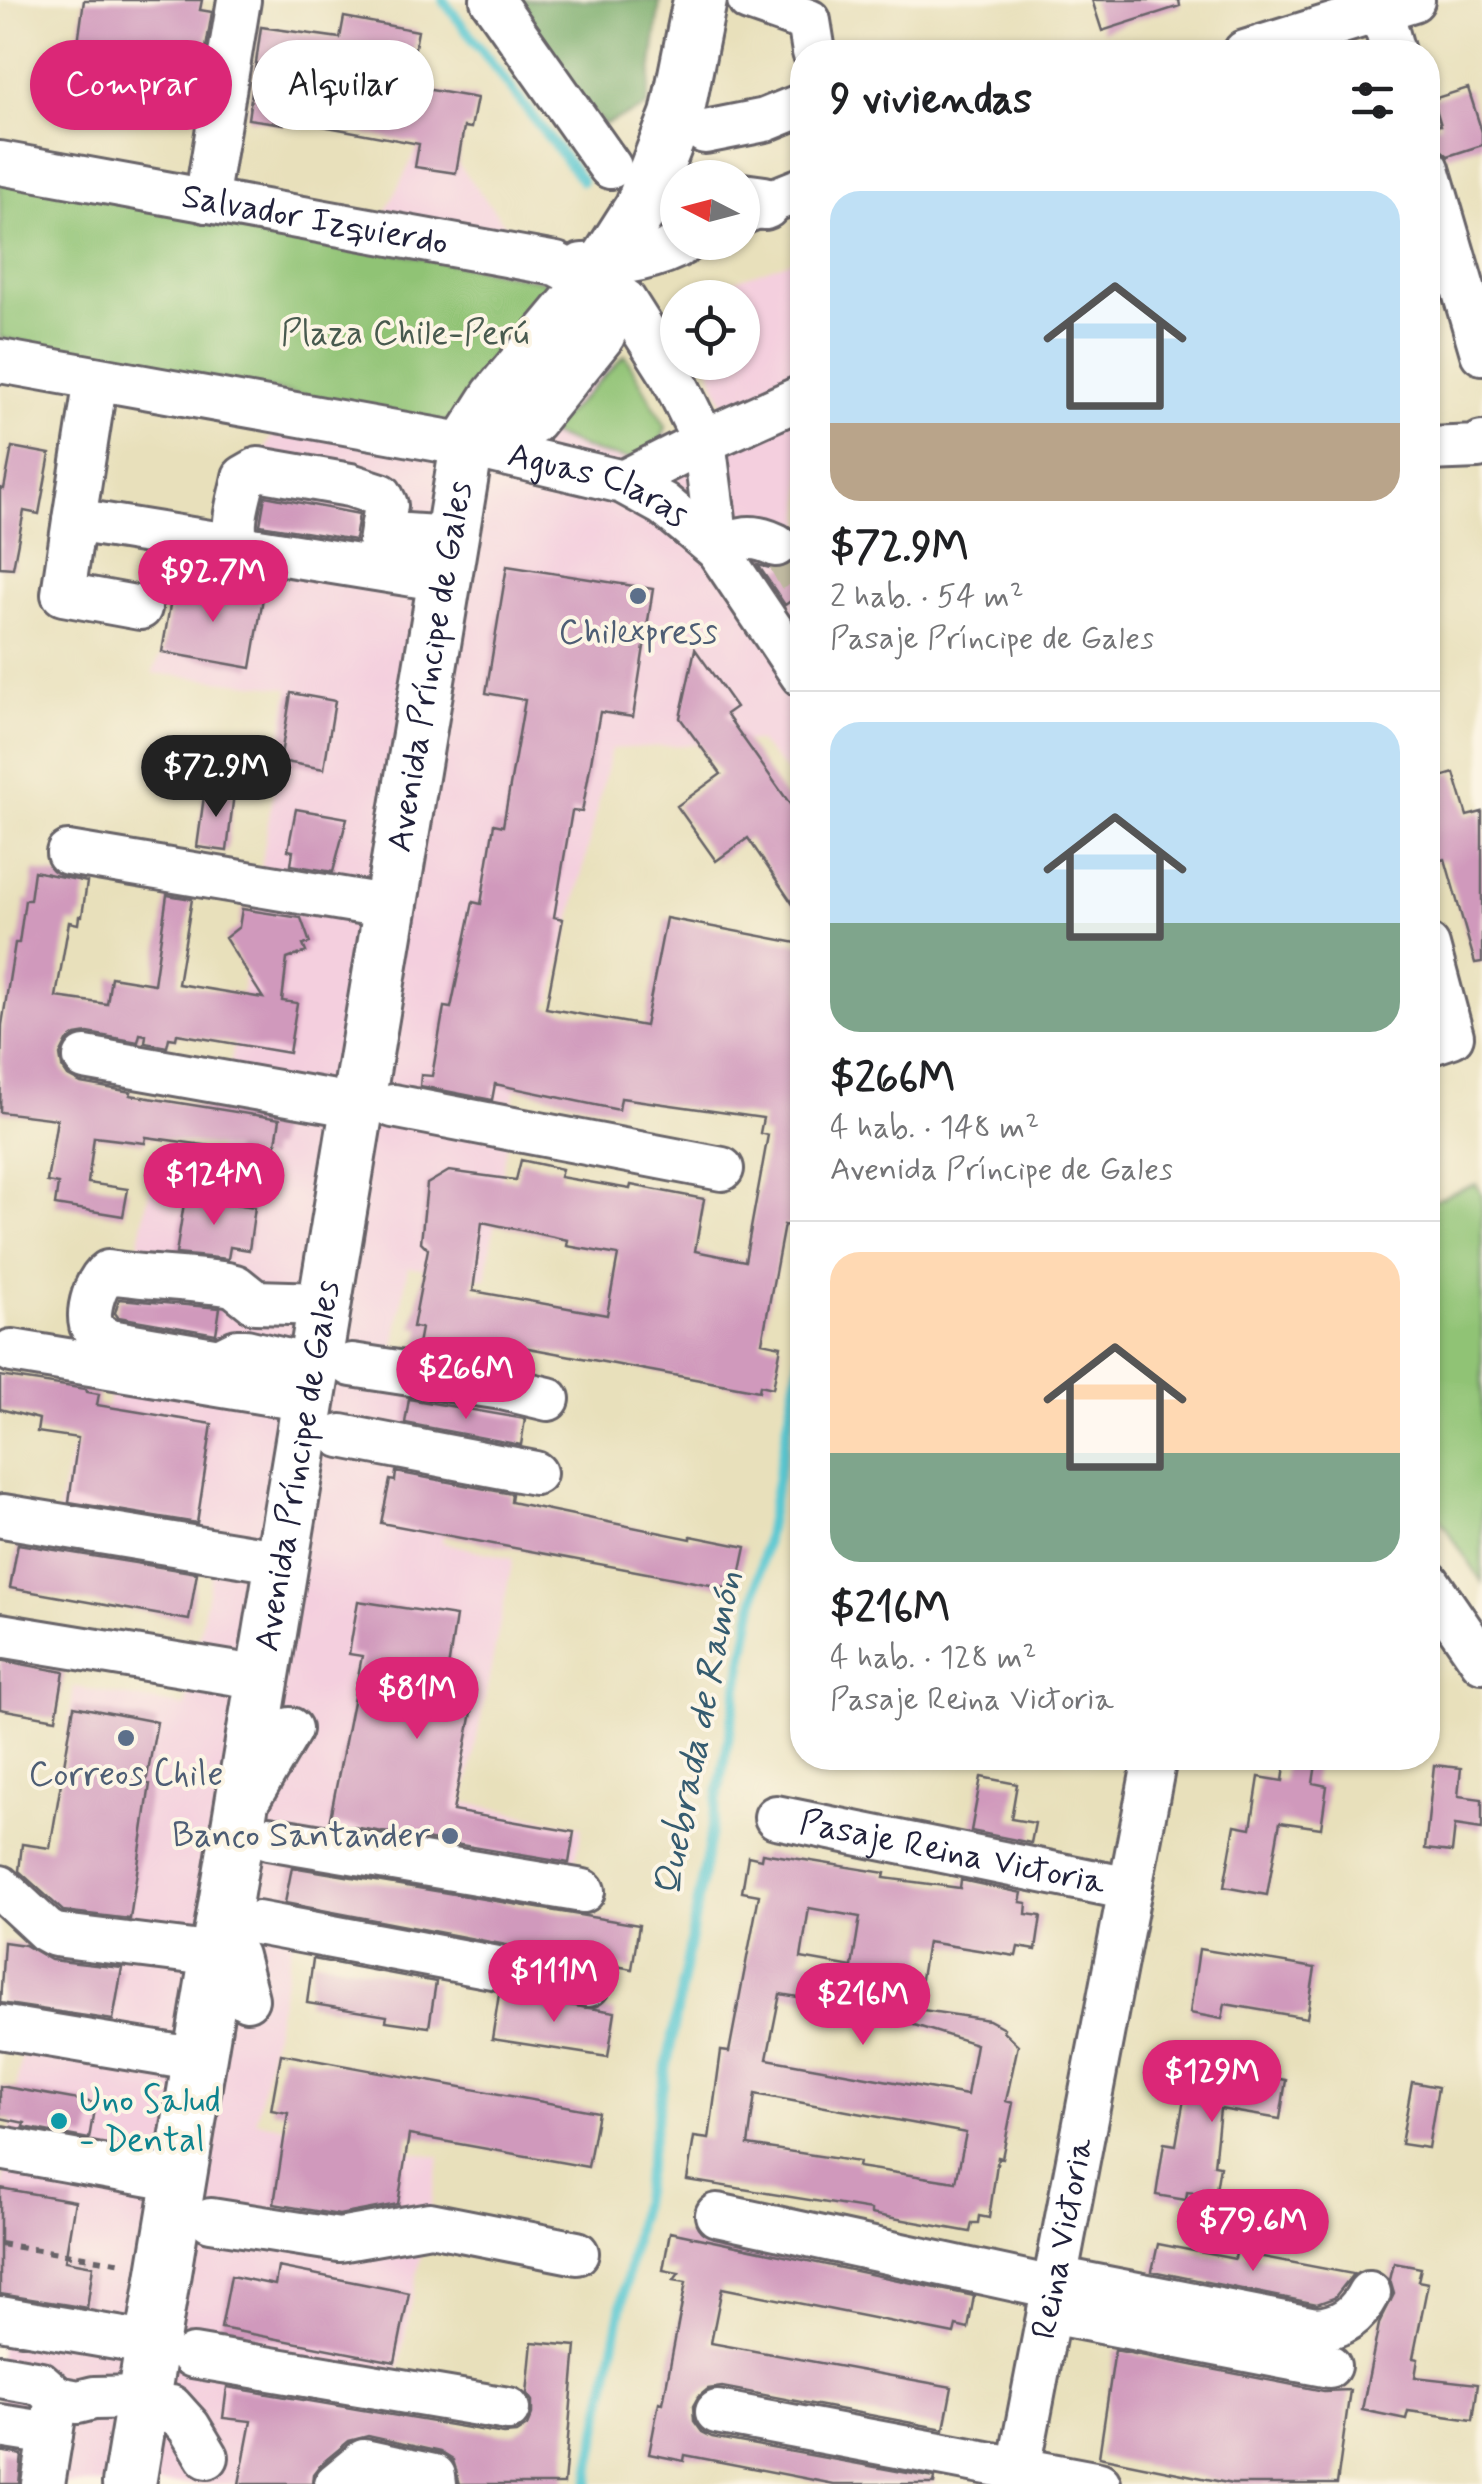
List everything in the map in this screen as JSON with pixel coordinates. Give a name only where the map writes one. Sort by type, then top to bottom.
[{"type":"main road","name":"Avenida Príncipe de Gales","points":[[618,269],[677,116],[700,0]]},
{"type":"main road","name":"Avenida Príncipe de Gales","points":[[695,160],[722,46],[725,0]]},
{"type":"main road","name":"Avenida Príncipe de Gales","points":[[129,2484],[172,2350],[179,2180],[199,2060],[232,1935],[254,1825],[262,1678],[282,1562],[334,1386],[327,1290],[345,1178],[380,1113],[390,906],[467,445],[530,418],[618,269],[660,214]]},
{"type":"street","points":[[206,202],[239,0]]},
{"type":"street","points":[[492,0],[610,168]]},
{"type":"street","points":[[749,0],[809,22],[812,40]]},
{"type":"street","points":[[1283,40],[1397,5],[1394,40]]},
{"type":"street","points":[[707,160],[765,120],[790,110]]},
{"type":"street","name":"Salvador Izquierdo","points":[[0,163],[206,202],[618,269]]},
{"type":"street","points":[[1440,210],[1482,353]]},
{"type":"street","name":"Aguas Claras","points":[[618,269],[704,441],[718,550]]},
{"type":"street","points":[[0,361],[467,445]]},
{"type":"street","points":[[96,380],[63,594],[140,608]]},
{"type":"street","points":[[623,482],[790,403]]},
{"type":"street","points":[[1440,449],[1482,444]]},
{"type":"street","name":"Aguas Claras","points":[[467,445],[623,482],[663,504],[718,550],[790,657]]},
{"type":"street","points":[[240,548],[235,539],[235,523],[244,477],[258,469],[372,490],[381,495],[386,505],[379,548]]},
{"type":"street","points":[[74,520],[240,548],[379,548],[391,534],[448,559]]},
{"type":"street","points":[[718,550],[740,538],[765,539],[776,545]]},
{"type":"street","points":[[68,853],[390,906]]},
{"type":"street","points":[[1440,988],[1454,1036]]},
{"type":"street","points":[[85,1058],[380,1113],[722,1169]]},
{"type":"street","points":[[327,1290],[256,1302],[226,1284],[108,1272],[96,1285],[91,1324],[97,1334],[110,1341],[218,1360],[246,1351],[535,1473]]},
{"type":"street","points":[[12,1350],[334,1386],[502,1388],[548,1399]]},
{"type":"street","points":[[3,1516],[282,1562]]},
{"type":"street","points":[[1440,1600],[1482,1661]]},
{"type":"street","points":[[0,1635],[262,1678]]},
{"type":"street","points":[[290,1729],[254,1825],[583,1890]]},
{"type":"street","name":"Reina Victoria","points":[[1018,2476],[1153,1770]]},
{"type":"street","name":"Pasaje Reina Victoria","points":[[776,1817],[1130,1888]]},
{"type":"street","points":[[0,1887],[56,1935],[232,1935],[588,1985]]},
{"type":"street","points":[[232,1935],[247,1999]]},
{"type":"street","points":[[0,2027],[199,2060]]},
{"type":"street","points":[[0,2148],[179,2180]]},
{"type":"street","points":[[717,2216],[1052,2293],[1330,2366]]},
{"type":"street","points":[[211,2220],[339,2240],[430,2224],[578,2253]]},
{"type":"street","points":[[1052,2293],[1316,2328],[1342,2324],[1354,2316],[1369,2293]]},
{"type":"street","points":[[0,2318],[508,2409]]},
{"type":"street","points":[[0,2376],[40,2383],[62,2411]]},
{"type":"street","points":[[0,2426],[62,2411],[157,2402],[189,2427],[207,2458]]},
{"type":"street","points":[[43,2484],[62,2411]]},
{"type":"street","points":[[717,2412],[1018,2476],[1099,2484]]},
{"type":"street","points":[[336,2484],[364,2461],[434,2476],[435,2484]]},
{"type":"path","points":[[0,2244],[134,2265]]},
{"type":"shaded area","points":[[427,130],[432,130],[731,518],[727,414],[714,380],[760,380],[760,280],[735,280],[790,261],[790,776],[758,741],[611,749],[552,1002],[529,1004],[486,1279],[408,1267],[393,1354],[534,1381],[515,1485],[456,1473],[442,1542],[513,1559],[464,1802],[582,1827],[569,1898],[311,1852],[256,2121],[440,2157],[382,2455],[443,2484],[0,2484],[0,2202],[74,1687],[185,1707],[219,1537],[57,1515],[72,1449],[98,1454],[153,1170],[213,1177],[289,688],[152,673]]},
{"type":"green space","points":[[497,0],[660,0],[647,107],[604,125]]},
{"type":"green space","name":"Plaza Chile-Perú","points":[[0,178],[556,283],[567,298],[463,420],[446,423],[0,338]]},
{"type":"green space","points":[[625,355],[666,427],[660,444],[629,459],[598,453],[547,433]]},
{"type":"green space","points":[[1476,1184],[1482,1194],[1482,1582],[1440,1519],[1440,1198]]},
{"type":"building","points":[[84,0],[202,0],[200,10],[212,12],[207,40],[78,40]]},
{"type":"building","points":[[1092,0],[1179,0],[1180,6],[1102,31]]},
{"type":"building","points":[[344,17],[418,31],[416,40],[259,40],[261,27],[340,38]]},
{"type":"building","points":[[1468,88],[1482,132],[1482,145],[1448,156],[1440,149],[1440,97]]},
{"type":"building","points":[[434,91],[477,98],[471,128],[464,127],[456,173],[415,167],[419,144],[344,130],[434,130]]},
{"type":"building","points":[[12,447],[50,454],[39,514],[24,511],[13,568],[0,567],[0,488],[4,489]]},
{"type":"building","points":[[265,496],[359,514],[355,540],[260,525]]},
{"type":"building","points":[[790,564],[790,601],[785,605],[758,565],[778,570]]},
{"type":"building","points":[[507,566],[653,589],[633,717],[600,712],[582,812],[572,811],[554,917],[563,919],[546,1008],[645,1026],[666,918],[790,942],[790,1226],[784,1225],[762,1342],[781,1346],[773,1388],[760,1385],[759,1391],[507,1344],[503,1363],[417,1350],[421,1328],[413,1327],[428,1249],[421,1242],[427,1184],[449,1171],[516,1180],[521,1160],[562,1169],[560,1177],[704,1199],[695,1251],[745,1261],[768,1135],[760,1133],[763,1118],[621,1098],[619,1110],[495,1084],[492,1100],[420,1086],[421,1075],[432,1076],[444,1007],[451,1008],[473,902],[481,904],[494,824],[503,826],[525,700],[486,693]],"holes":[[[482,1222],[568,1240],[567,1246],[618,1255],[607,1315],[473,1291]]]},
{"type":"building","points":[[174,582],[263,598],[251,668],[162,652]]},
{"type":"building","points":[[695,649],[736,707],[726,714],[790,804],[790,900],[748,838],[716,861],[677,806],[721,774],[680,718]]},
{"type":"building","points":[[291,693],[335,701],[324,769],[280,761]]},
{"type":"building","points":[[1454,773],[1467,816],[1482,812],[1482,962],[1475,963],[1445,859],[1440,860],[1440,777]]},
{"type":"building","points":[[205,789],[234,793],[227,851],[197,847]]},
{"type":"building","points":[[296,809],[347,818],[333,872],[291,865],[293,851],[288,850]]},
{"type":"building","points":[[34,871],[87,882],[82,916],[78,924],[69,922],[56,997],[107,1004],[111,977],[154,984],[167,895],[192,899],[178,984],[263,998],[225,938],[239,927],[242,909],[301,918],[310,943],[303,945],[306,952],[287,959],[282,1001],[297,1003],[289,1053],[177,1034],[176,1039],[169,1038],[167,1047],[145,1043],[146,1035],[140,1034],[138,1042],[88,1033],[67,1041],[60,1055],[68,1076],[81,1083],[131,1092],[130,1095],[280,1119],[275,1149],[270,1148],[269,1159],[232,1155],[233,1149],[146,1137],[145,1143],[94,1137],[88,1183],[128,1189],[123,1216],[55,1205],[58,1184],[47,1182],[57,1119],[0,1112],[2,1025],[15,943],[19,943]]},
{"type":"building","points":[[185,1197],[255,1207],[249,1250],[230,1247],[228,1259],[176,1254]]},
{"type":"building","points":[[119,1299],[220,1308],[216,1334],[118,1317],[115,1313]]},
{"type":"building","points":[[0,1376],[86,1389],[99,1394],[97,1405],[212,1424],[197,1523],[69,1502],[78,1438],[37,1432],[39,1419],[0,1409]]},
{"type":"building","points":[[409,1399],[525,1419],[521,1445],[405,1423]]},
{"type":"building","points":[[396,1472],[512,1494],[511,1502],[746,1547],[737,1590],[381,1523],[390,1480],[395,1481]]},
{"type":"building","points":[[18,1544],[197,1573],[189,1620],[10,1588]]},
{"type":"building","points":[[358,1601],[456,1616],[443,1701],[473,1707],[453,1811],[574,1832],[569,1863],[329,1823],[362,1656],[349,1654]]},
{"type":"building","points":[[0,1660],[64,1672],[56,1719],[0,1709]]},
{"type":"building","points":[[74,1706],[157,1722],[130,1919],[63,1911],[19,1871],[22,1844],[50,1848]]},
{"type":"building","points":[[1440,1766],[1461,1768],[1458,1796],[1482,1799],[1482,1829],[1455,1825],[1452,1852],[1425,1849],[1433,1770],[1440,1770]]},
{"type":"building","points":[[1284,1770],[1315,1770],[1313,1783],[1327,1786],[1321,1828],[1280,1822],[1267,1895],[1224,1887],[1235,1825],[1251,1828],[1259,1777],[1283,1781]]},
{"type":"building","points":[[981,1777],[1017,1784],[1011,1819],[1035,1823],[1031,1843],[971,1831]]},
{"type":"building","points":[[762,1853],[885,1873],[884,1878],[960,1888],[961,1880],[1022,1893],[1020,1902],[1027,1903],[1026,1914],[1041,1916],[1036,1950],[1018,1947],[1016,1956],[927,1942],[916,2009],[989,2020],[1004,2028],[1018,2045],[1006,2101],[1013,2103],[1002,2158],[998,2157],[989,2218],[979,2216],[970,2232],[871,2214],[871,2210],[687,2180],[694,2137],[709,2139],[721,2051],[729,2052],[759,1895],[742,1892],[748,1856],[761,1859]],"holes":[[[809,1908],[860,1917],[852,1967],[801,1958]],[[780,1994],[912,2016],[911,2024],[976,2044],[967,2095],[767,2059]],[[755,2094],[966,2133],[956,2182],[748,2145]]]},
{"type":"building","points":[[292,1867],[639,1925],[632,1969],[285,1903]]},
{"type":"building","points":[[4,1942],[25,1945],[51,1960],[122,1968],[113,2020],[0,2003]]},
{"type":"building","points":[[1199,1949],[1315,1968],[1307,2018],[1225,2004],[1222,2019],[1190,2013]]},
{"type":"building","points":[[313,1959],[436,1982],[429,2027],[307,2003]]},
{"type":"building","points":[[499,1994],[615,2012],[608,2057],[492,2039]]},
{"type":"building","points":[[281,2054],[598,2112],[588,2167],[409,2135],[398,2204],[339,2215],[274,2204],[288,2113],[271,2110]]},
{"type":"building","points":[[1190,2064],[1286,2080],[1280,2119],[1220,2109],[1214,2165],[1220,2166],[1216,2190],[1207,2189],[1206,2194],[1187,2192],[1186,2200],[1156,2195],[1164,2143],[1176,2145]]},
{"type":"building","points":[[1412,2082],[1438,2087],[1428,2148],[1401,2144]]},
{"type":"building","name":"Uno Salud - Dental","points":[[0,2086],[95,2103],[89,2139],[24,2127],[25,2123],[0,2118]]},
{"type":"building","points":[[0,2188],[75,2201],[65,2261],[93,2266],[87,2308],[0,2294]]},
{"type":"building","points":[[670,2232],[974,2296],[968,2329],[956,2326],[954,2334],[722,2288],[711,2343],[952,2387],[944,2429],[722,2387],[708,2389],[693,2406],[694,2421],[712,2437],[935,2478],[934,2484],[834,2484],[685,2455],[684,2461],[649,2454],[686,2282],[674,2280],[679,2273],[663,2270]]},
{"type":"building","points":[[1158,2244],[1235,2259],[1236,2252],[1353,2274],[1334,2298],[1317,2304],[1152,2271]]},
{"type":"building","points":[[1394,2263],[1421,2268],[1418,2281],[1428,2283],[1413,2358],[1418,2359],[1415,2377],[1478,2384],[1473,2420],[1408,2411],[1406,2419],[1362,2410],[1379,2324],[1394,2294],[1390,2280]]},
{"type":"building","points":[[278,2267],[409,2293],[395,2362],[221,2328],[231,2276],[275,2285]]},
{"type":"building","points":[[532,2342],[576,2346],[564,2484],[460,2484],[453,2460],[440,2452],[368,2436],[349,2441],[320,2465],[312,2484],[239,2484],[251,2421],[223,2418],[227,2387],[516,2433],[527,2426],[532,2414],[532,2401],[527,2394]]},
{"type":"building","points":[[1115,2350],[1324,2391],[1350,2390],[1337,2484],[1232,2484],[1099,2457]]},
{"type":"building","points":[[0,2451],[22,2455],[19,2484],[0,2484]]},
{"type":"waterway","name":"Quebrada de Ramón","points":[[443,0],[582,181]]},
{"type":"waterway","name":"Quebrada de Ramón","points":[[588,2484],[790,1413]]},
{"type":"tunnel","points":[[776,545],[790,561]]},
{"type":"place","name":"Chilexpress","points":[[638,596]]},
{"type":"place","name":"Correos Chile","points":[[126,1738]]},
{"type":"place","name":"Banco Santander","points":[[450,1836]]},
{"type":"place","name":"Uno Salud - Dental","points":[[59,2121]]}]
